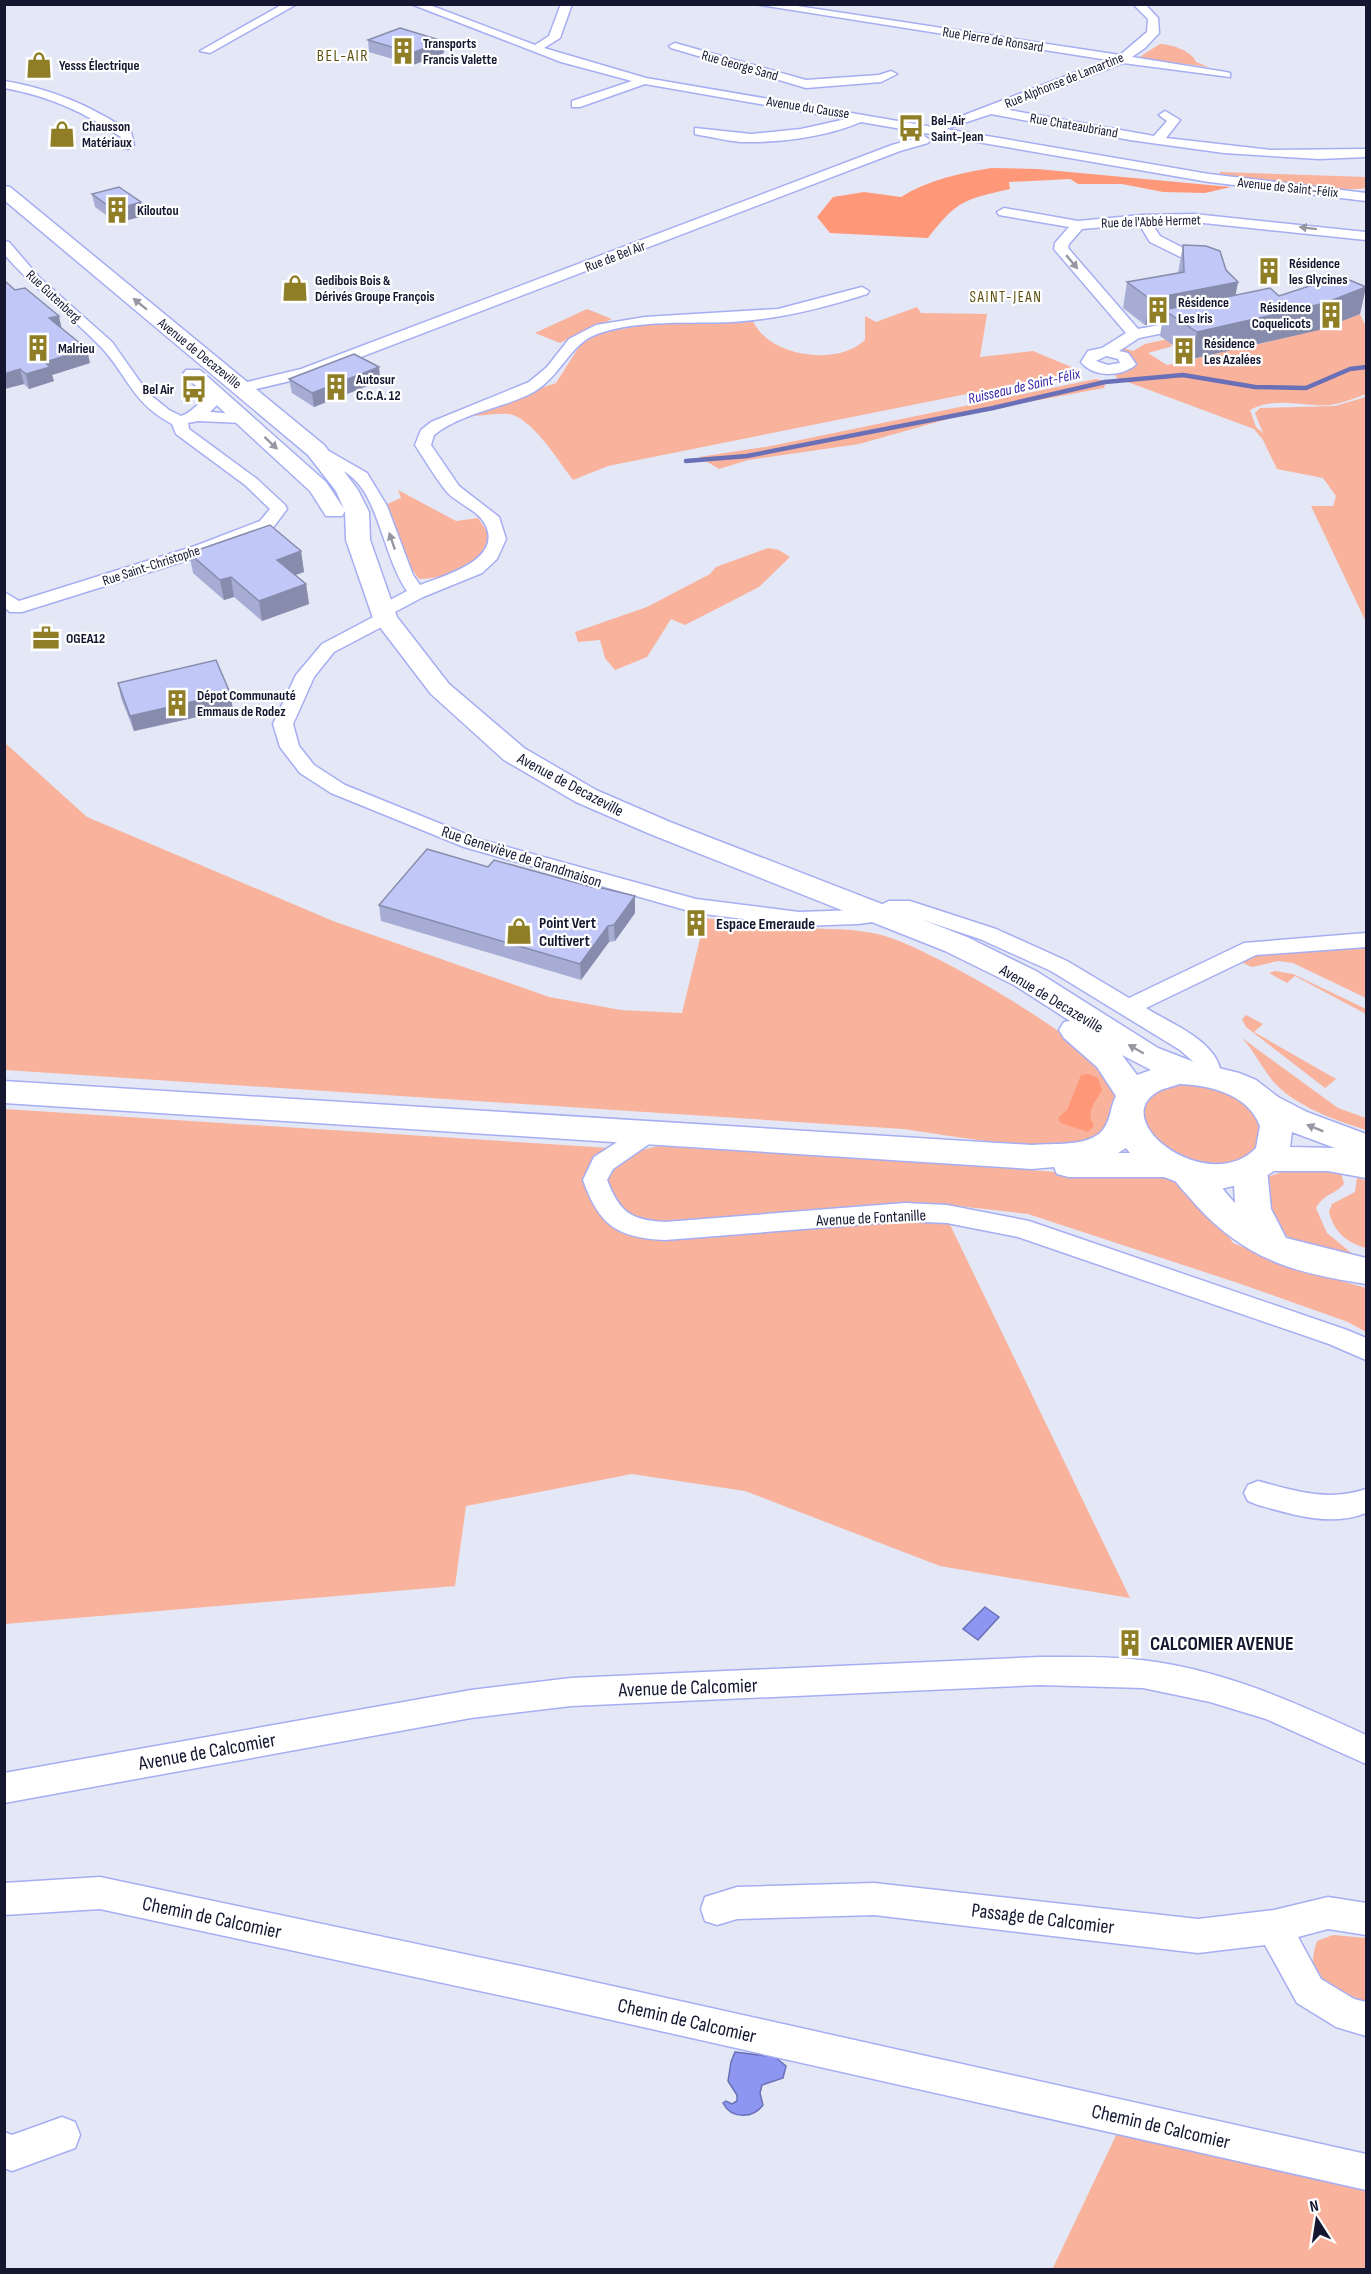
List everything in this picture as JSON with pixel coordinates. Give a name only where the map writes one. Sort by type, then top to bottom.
[{"type":"main road","name":"Avenue de Decazeville","points":[[4,191],[244,387],[316,450],[347,490],[357,512],[358,540],[384,614],[440,689],[514,754],[586,796],[956,944],[1025,978],[1147,1056],[1199,1073]]},
{"type":"main road","points":[[4,213],[129,320]]},
{"type":"main road","name":"Avenue de Decazeville","points":[[174,358],[318,487],[358,540]]},
{"type":"main road","name":"Avenue de Decazeville","points":[[880,914],[1070,1027],[1098,1047],[1127,1084],[1130,1106]]},
{"type":"main road","points":[[4,1092],[1032,1157],[1093,1152],[1114,1140],[1130,1106],[1156,1079],[1199,1073],[1236,1083],[1265,1105],[1295,1120],[1366,1147]]},
{"type":"main road","points":[[1265,1105],[1271,1114],[1276,1133],[1275,1143],[1258,1165],[1249,1197],[1255,1217],[1273,1245]]},
{"type":"main road","points":[[1130,1106],[1128,1124],[1137,1142],[1175,1169],[1242,1228],[1288,1252],[1366,1271]]},
{"type":"main road","points":[[1032,1157],[1062,1165],[1175,1169],[1217,1177],[1258,1165],[1328,1159],[1366,1166]]},
{"type":"street","points":[[206,51],[292,4]]},
{"type":"street","name":"Avenue du Causse","points":[[416,4],[597,70],[645,81],[938,129],[1209,178]]},
{"type":"street","points":[[537,48],[554,38],[567,4]]},
{"type":"street","name":"Rue Pierre de Ronsard","points":[[759,4],[1226,75]]},
{"type":"street","name":"Rue Alphonse de Lamartine","points":[[938,129],[1122,59],[1141,46],[1153,33],[1153,18],[1138,4]]},
{"type":"street","name":"Rue George Sand","points":[[675,46],[805,87],[881,78],[891,74]]},
{"type":"street","points":[[576,104],[645,81]]},
{"type":"street","points":[[4,84],[60,95],[80,104],[127,135],[128,144]]},
{"type":"street","name":"Rue George Sand","points":[[785,103],[805,95],[805,87]]},
{"type":"street","name":"Rue Chateaubriand","points":[[990,110],[1219,150],[1275,155],[1366,153]]},
{"type":"street","points":[[1158,140],[1174,120],[1165,115]]},
{"type":"street","points":[[699,131],[741,138],[762,137],[853,122],[862,116]]},
{"type":"street","points":[[962,121],[975,136]]},
{"type":"street","name":"Rue de Bel Air","points":[[924,140],[938,129]]},
{"type":"street","name":"Rue de Bel Air","points":[[244,387],[306,373],[893,149],[924,140],[975,136]]},
{"type":"street","points":[[1305,144],[1315,155]]},
{"type":"street","name":"Avenue de Saint-Félix","points":[[1209,178],[1366,197]]},
{"type":"street","points":[[1004,212],[1078,225]]},
{"type":"street","name":"Rue de l'Abbé Hermet","points":[[1135,334],[1061,249],[1062,243],[1078,225],[1142,219],[1194,218],[1366,236]]},
{"type":"street","points":[[1142,219],[1155,239],[1223,273]]},
{"type":"street","name":"Rue Gutenberg","points":[[4,245],[34,280],[108,345],[143,396],[163,413],[179,421],[182,431],[251,482],[279,509]]},
{"type":"street","points":[[15,285],[34,280]]},
{"type":"street","name":"Rue Geneviève de Grandmaison","points":[[862,291],[819,305],[777,313],[641,321],[599,328],[573,340],[545,378],[527,388],[437,425],[427,433],[423,445],[453,489],[493,521],[497,538],[491,555],[476,569],[417,593],[327,648],[305,675],[283,724],[290,747],[307,769],[338,789],[471,843],[680,902],[715,910],[799,919],[880,914],[888,908],[910,908],[988,934],[1059,966],[1188,1044],[1208,1062],[1199,1073]]},
{"type":"street","points":[[1106,352],[1135,334],[1206,321]]},
{"type":"street","name":"Rue de Bel Air","points":[[273,412],[274,398],[280,389],[306,373]]},
{"type":"street","points":[[197,416],[218,396]]},
{"type":"street","points":[[179,421],[197,416],[243,418]]},
{"type":"street","points":[[316,450],[361,476],[378,504],[404,575],[417,593]]},
{"type":"street","name":"Rue Saint-Christophe","points":[[8,606],[201,550],[267,525],[279,509]]},
{"type":"street","points":[[1127,1008],[1252,948],[1366,940]]},
{"type":"street","name":"Avenue de Fontanille","points":[[647,1134],[603,1163],[595,1180],[604,1206],[622,1222],[641,1230],[665,1231],[905,1212],[947,1214],[997,1222],[1338,1337],[1366,1350]]},
{"type":"street","points":[[1258,1493],[1317,1508],[1356,1506],[1366,1501]]},
{"type":"street","name":"Avenue de Calcomier","points":[[4,1788],[471,1704],[571,1692],[1040,1671],[1108,1671],[1143,1674],[1210,1688],[1272,1707],[1366,1750]]},
{"type":"street","name":"Chemin de Calcomier","points":[[4,1899],[100,1893],[554,1990],[1366,2172]]},
{"type":"street","name":"Passage de Calcomier","points":[[717,1909],[737,1903],[874,1899],[1198,1936],[1274,1927],[1328,1913],[1366,1919]]},
{"type":"street","points":[[1274,1927],[1309,1991],[1348,2015],[1366,2019]]},
{"type":"street","points":[[4,2150],[12,2153],[62,2135]]},
{"type":"shaded area","points":[[1160,44],[1181,49],[1196,62],[1209,67],[1138,58]]},
{"type":"shaded area","points":[[991,168],[1037,169],[1231,187],[1205,193],[1163,192],[1122,184],[1078,184],[1070,179],[1009,182],[1010,189],[963,203],[947,216],[928,238],[830,233],[817,217],[833,197],[864,192],[901,197],[944,178]]},
{"type":"shaded area","points":[[1220,172],[1366,177],[1366,188],[1330,189],[1292,186],[1219,175]]},
{"type":"shaded area","points":[[917,307],[921,313],[987,314],[980,357],[1033,351],[1081,371],[608,466],[573,480],[544,441],[517,417],[508,414],[461,415],[556,383],[582,342],[594,335],[644,324],[752,319],[760,332],[772,342],[804,354],[821,355],[853,348],[865,340],[865,316],[876,322]]},
{"type":"shaded area","points":[[587,309],[612,319],[560,343],[535,333]]},
{"type":"shaded area","points":[[1360,314],[1366,327],[1366,394],[1330,405],[1279,403],[1250,410],[1256,427],[1263,433],[1255,413],[1260,408],[1335,406],[1366,397],[1366,622],[1311,506],[1333,506],[1336,496],[1323,478],[1277,469],[1263,440],[1254,429],[1117,378],[1113,372],[1134,362],[1120,347],[1133,351],[1145,344],[1168,339],[1174,343],[1170,344],[1173,346],[1148,353],[1167,365],[1220,353],[1240,342],[1247,347],[1296,335],[1294,319],[1319,330]]},
{"type":"shaded area","points":[[1096,379],[1106,381],[1104,388],[969,413],[859,444],[748,460],[719,469],[699,457],[771,446]]},
{"type":"shaded area","points":[[398,490],[456,521],[478,518],[488,533],[480,554],[472,562],[453,573],[419,579],[409,565],[385,505],[401,498]]},
{"type":"shaded area","points":[[768,548],[779,550],[790,557],[759,587],[685,625],[671,619],[647,657],[615,670],[605,658],[600,640],[578,642],[575,632],[647,607],[710,574],[716,567]]},
{"type":"shaded area","points":[[4,742],[87,817],[333,921],[549,997],[621,1010],[682,1013],[705,918],[773,927],[858,931],[885,936],[907,944],[973,978],[1048,1024],[1079,1047],[1102,1068],[1114,1086],[1115,1100],[1112,1112],[1103,1130],[1088,1143],[1052,1147],[903,1129],[5,1070]]},
{"type":"shaded area","points":[[1366,944],[1366,998],[1293,963],[1278,961],[1252,967],[1231,958],[1250,950]]},
{"type":"shaded area","points":[[1275,971],[1293,974],[1366,1009],[1366,1014],[1295,976],[1287,983],[1269,973]]},
{"type":"shaded area","points":[[1246,1015],[1263,1024],[1254,1032],[1336,1079],[1325,1088],[1246,1027],[1242,1019]]},
{"type":"shaded area","points":[[1242,1038],[1338,1108],[1366,1118],[1366,1130],[1328,1117],[1303,1105],[1281,1089]]},
{"type":"shaded area","points":[[1088,1074],[1098,1078],[1102,1090],[1092,1107],[1090,1116],[1094,1126],[1088,1132],[1061,1123],[1058,1118],[1067,1110],[1081,1075]]},
{"type":"shaded area","points":[[1187,1080],[1226,1086],[1265,1121],[1261,1148],[1237,1164],[1218,1167],[1182,1158],[1165,1148],[1152,1136],[1144,1123],[1144,1108],[1156,1092]]},
{"type":"shaded area","points":[[4,1109],[642,1150],[658,1146],[934,1162],[1067,1173],[1164,1176],[1181,1185],[1221,1225],[1233,1243],[1293,1267],[1366,1288],[1366,1332],[1348,1322],[1238,1283],[1028,1214],[940,1204],[1130,1598],[940,1566],[745,1491],[632,1474],[466,1506],[455,1586],[5,1624]]},
{"type":"shaded area","points":[[1291,1169],[1340,1170],[1344,1184],[1323,1199],[1316,1208],[1327,1233],[1354,1255],[1300,1243],[1280,1232],[1260,1186],[1267,1177]]},
{"type":"shaded area","points":[[1357,1178],[1366,1180],[1366,1248],[1342,1236],[1329,1212],[1332,1204],[1355,1192]]},
{"type":"shaded area","points":[[1333,1935],[1366,1938],[1366,2001],[1332,1989],[1317,1976],[1313,1956],[1317,1941]]},
{"type":"shaded area","points":[[1120,2127],[1366,2183],[1366,2269],[1052,2270]]},
{"type":"water","points":[[985,1607],[999,1617],[978,1640],[963,1629]]},
{"type":"water","points":[[735,2052],[775,2057],[786,2066],[783,2078],[762,2085],[760,2093],[763,2105],[759,2110],[748,2115],[731,2112],[723,2103],[726,2101],[732,2104],[737,2101],[737,2095],[728,2081]]},
{"type":"building","points":[[400,28],[443,41],[412,53],[368,40]]},
{"type":"building","points":[[119,187],[141,202],[114,210],[92,194]]},
{"type":"building","points":[[1183,245],[1206,246],[1220,251],[1226,270],[1238,282],[1150,299],[1127,282],[1184,272]]},
{"type":"building","points":[[1340,276],[1366,287],[1325,303],[1197,332],[1164,310],[1270,288],[1279,296]]},
{"type":"building","name":"Malrieu","points":[[6,282],[15,290],[25,288],[59,316],[49,318],[87,349],[45,362],[50,367],[26,374],[20,369],[4,374],[4,283]]},
{"type":"building","points":[[354,354],[379,367],[312,393],[289,379]]},
{"type":"building","points":[[270,525],[301,551],[277,560],[306,584],[259,601],[231,577],[220,580],[189,553]]},
{"type":"building","points":[[216,660],[230,693],[130,716],[118,683]]},
{"type":"building","name":"Point Vert Cultivert","points":[[427,849],[488,867],[494,860],[599,889],[635,896],[614,925],[608,926],[580,964],[379,905]]},
{"type":"waterway","name":"Ruisseau de Saint-Félix","points":[[686,461],[747,456],[993,408],[1105,382],[1183,375],[1255,387],[1306,388],[1350,369],[1366,367]]},
{"type":"place","name":"Transports Francis Valette","points":[[403,51]]},
{"type":"place","name":"Yesss Électrique","points":[[39,65]]},
{"type":"place","name":"Bel-Air Saint-Jean","points":[[911,128]]},
{"type":"place","name":"Chausson Matériaux","points":[[62,134]]},
{"type":"place","name":"Kiloutou","points":[[117,210]]},
{"type":"place","name":"Résidence les Glycines","points":[[1269,271]]},
{"type":"place","name":"Gedibois Bois & Dérivés Groupe François","points":[[295,288]]},
{"type":"place","name":"Résidence Les Iris","points":[[1158,310]]},
{"type":"place","name":"Résidence Coquelicots","points":[[1331,315]]},
{"type":"place","name":"Malrieu","points":[[38,348]]},
{"type":"place","name":"Résidence Les Azalées","points":[[1184,351]]},
{"type":"place","name":"Autosur C.C.A. 12","points":[[336,387]]},
{"type":"place","name":"Bel Air","points":[[194,389]]},
{"type":"place","name":"OGEA12","points":[[46,638]]},
{"type":"place","name":"Dépot Communauté Emmaus de Rodez","points":[[177,703]]},
{"type":"place","name":"Espace Emeraude","points":[[696,923]]},
{"type":"place","name":"Point Vert Cultivert","points":[[519,931]]},
{"type":"place","name":"CALCOMIER AVENUE","points":[[1130,1643]]},
{"type":"district","name":"BEL-AIR","points":[[343,55]]},
{"type":"district","name":"SAINT-JEAN","points":[[1006,297]]}]
